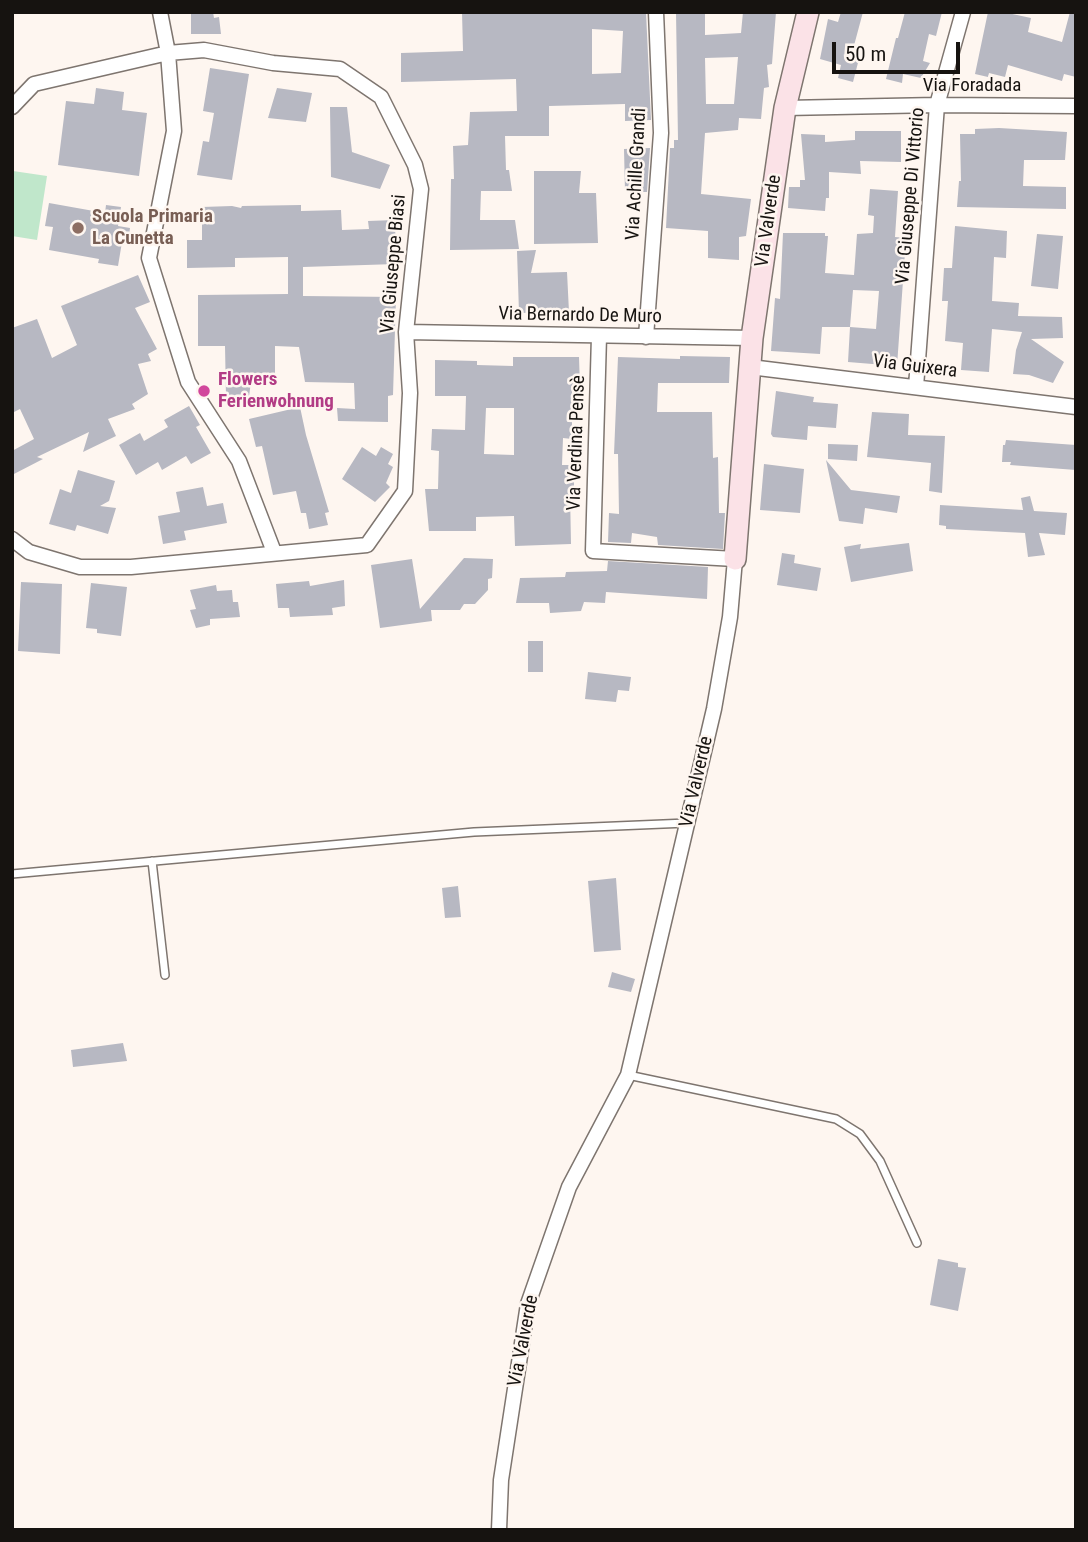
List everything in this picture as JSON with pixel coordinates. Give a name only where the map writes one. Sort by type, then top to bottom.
[{"type":"street","points":[[160,12],[168,53],[174,131],[149,258],[188,382],[239,461],[274,552]]},
{"type":"street","name":"Via Achille Grandi","points":[[646,337],[661,133],[656,12]]},
{"type":"street","name":"Via Valverde","points":[[499,1530],[501,1480],[528,1304],[569,1187],[628,1075],[714,709],[730,617],[752,338],[785,108],[808,12]]},
{"type":"street","name":"Via Giuseppe Di Vittorio","points":[[915,387],[937,105],[963,12]]},
{"type":"street","name":"Via Giuseppe Biasi","points":[[12,107],[34,84],[168,53],[204,50],[273,63],[340,69],[381,97],[415,165],[421,189],[406,332],[410,393],[405,491],[367,545],[131,567],[80,567],[29,552],[12,539]]},
{"type":"street","name":"Via Foradada","points":[[785,108],[1076,106]]},
{"type":"street","name":"Via Bernardo De Muro","points":[[406,332],[752,338]]},
{"type":"street","name":"Via Verdina Pensè","points":[[599,336],[593,551],[735,559]]},
{"type":"street","name":"Via Guixera","points":[[750,367],[1076,407]]},
{"type":"lane","points":[[12,874],[474,832],[687,823]]},
{"type":"lane","points":[[152,862],[165,975]]},
{"type":"lane","points":[[628,1075],[836,1119],[860,1134],[880,1161],[917,1243]]},
{"type":"green space","points":[[13,171],[47,176],[37,240],[12,236]]},
{"type":"building","points":[[191,12],[213,12],[214,18],[219,17],[221,34],[191,34]]},
{"type":"building","points":[[462,12],[646,12],[651,120],[625,121],[625,104],[549,106],[549,136],[505,136],[506,170],[509,170],[512,191],[481,191],[480,220],[515,220],[519,249],[450,250],[453,146],[468,145],[470,112],[517,111],[516,79],[401,82],[401,53],[463,51]],"holes":[[[592,29],[623,31],[621,73],[592,74]]]},
{"type":"building","points":[[676,12],[705,12],[705,35],[741,33],[743,12],[776,12],[772,64],[767,65],[769,87],[764,88],[761,119],[739,118],[738,130],[705,133],[701,194],[751,199],[746,236],[739,237],[739,260],[708,258],[708,231],[666,228],[670,148],[674,148],[674,140],[678,140]],"holes":[[[738,57],[734,104],[706,104],[705,58]]]},
{"type":"building","points":[[841,12],[863,12],[852,53],[860,55],[853,82],[838,78],[841,65],[820,59],[828,19],[838,22]]},
{"type":"building","points":[[905,12],[942,12],[936,36],[929,34],[923,61],[930,63],[921,78],[903,74],[902,83],[886,79]]},
{"type":"building","points":[[988,12],[1031,18],[1028,32],[1062,42],[1070,12],[1076,12],[1076,77],[1064,74],[1062,81],[1008,65],[1005,77],[989,73],[988,77],[975,74]]},
{"type":"building","points":[[210,68],[249,74],[232,180],[197,175],[203,141],[209,142],[214,113],[203,111]]},
{"type":"building","points":[[96,88],[124,92],[122,110],[147,113],[139,176],[58,165],[66,101],[94,104]]},
{"type":"building","points":[[277,88],[312,93],[306,122],[268,118]]},
{"type":"building","points":[[330,107],[347,107],[352,152],[390,165],[380,189],[331,177]]},
{"type":"building","points":[[975,129],[1067,132],[1065,160],[1024,160],[1023,186],[1066,187],[1066,209],[957,207],[961,181],[960,134],[975,134]]},
{"type":"building","points":[[855,131],[901,131],[901,162],[860,161],[861,174],[829,172],[829,198],[826,198],[825,211],[788,208],[789,187],[800,187],[800,180],[805,180],[801,134],[825,135],[825,142],[855,140]]},
{"type":"building","points":[[650,148],[647,192],[625,192],[624,149]]},
{"type":"building","points":[[534,171],[581,171],[579,193],[596,193],[598,243],[534,244]]},
{"type":"building","points":[[870,189],[898,191],[895,237],[906,238],[897,366],[848,362],[850,327],[822,327],[820,354],[771,351],[775,298],[780,299],[783,233],[825,233],[825,236],[828,236],[825,273],[854,275],[857,234],[873,233],[874,216],[868,215]],"holes":[[[853,290],[879,291],[876,329],[850,327]]]},
{"type":"building","points":[[49,203],[105,213],[106,205],[121,207],[118,226],[130,228],[128,243],[122,242],[118,266],[98,263],[99,259],[49,250],[53,227],[45,226]]},
{"type":"building","points":[[301,205],[301,211],[341,210],[342,230],[369,229],[368,221],[395,220],[396,264],[303,267],[303,296],[396,297],[393,395],[388,396],[388,422],[338,421],[337,408],[355,409],[354,383],[305,382],[299,347],[275,346],[275,381],[251,381],[249,397],[226,397],[225,346],[198,346],[198,295],[288,294],[288,257],[235,258],[235,267],[187,268],[187,240],[202,240],[202,207]]},
{"type":"building","points":[[955,226],[1007,231],[1006,258],[994,257],[992,301],[1019,303],[1018,316],[1062,317],[1063,338],[1031,339],[1064,362],[1053,383],[1029,375],[1013,374],[1022,332],[992,329],[989,372],[961,370],[963,343],[945,341],[948,301],[942,301],[944,268],[952,268]]},
{"type":"building","points":[[1037,234],[1063,236],[1058,289],[1031,286]]},
{"type":"building","points":[[536,250],[531,273],[567,272],[569,312],[519,313],[517,251]]},
{"type":"building","points":[[138,275],[150,302],[135,308],[157,349],[148,354],[151,361],[138,364],[148,394],[132,404],[135,409],[108,419],[116,436],[83,452],[89,432],[37,457],[43,459],[12,475],[12,451],[34,439],[20,409],[12,413],[12,328],[37,319],[52,358],[77,345],[61,306]]},
{"type":"building","points":[[680,356],[730,357],[729,383],[658,383],[657,412],[712,412],[713,458],[718,457],[719,513],[725,513],[723,549],[658,545],[657,537],[632,533],[631,543],[608,542],[609,513],[619,514],[618,454],[614,454],[618,357],[680,359]]},
{"type":"building","points":[[513,357],[579,357],[580,388],[572,388],[572,439],[563,438],[562,465],[574,465],[574,492],[570,492],[571,544],[515,546],[514,516],[476,517],[476,531],[429,531],[425,489],[438,489],[439,451],[431,450],[432,429],[465,430],[466,396],[435,396],[435,360],[477,361],[477,365],[513,366]],"holes":[[[486,408],[514,408],[514,455],[484,454]]]},
{"type":"building","points":[[776,391],[814,397],[813,402],[838,404],[836,428],[808,426],[807,440],[773,437],[771,434]]},
{"type":"building","points":[[189,406],[200,425],[196,427],[211,453],[191,464],[186,456],[162,470],[158,462],[136,475],[119,445],[140,433],[144,441],[168,427],[164,420]]},
{"type":"building","points":[[300,407],[329,512],[325,513],[328,525],[309,529],[306,513],[301,513],[296,491],[273,495],[262,446],[256,447],[249,419]]},
{"type":"building","points":[[872,412],[909,414],[908,435],[945,436],[942,493],[929,491],[931,463],[867,457]]},
{"type":"building","points":[[1006,440],[1076,445],[1076,470],[1010,465],[1011,462],[1002,462]]},
{"type":"building","points":[[828,444],[858,445],[857,461],[828,459]]},
{"type":"building","points":[[362,447],[376,456],[381,447],[393,454],[388,464],[393,467],[386,483],[390,487],[375,502],[342,479]]},
{"type":"building","points":[[826,460],[851,490],[900,496],[897,513],[865,508],[863,524],[839,521]]},
{"type":"building","points":[[764,464],[804,469],[800,513],[760,510]]},
{"type":"building","points":[[78,470],[115,481],[109,501],[100,506],[116,508],[108,534],[77,525],[75,531],[49,524],[60,489],[71,493]]},
{"type":"building","points":[[203,487],[207,506],[223,503],[227,523],[184,531],[186,540],[163,544],[158,516],[180,512],[176,492]]},
{"type":"building","points":[[1030,496],[1034,511],[1067,513],[1065,535],[1039,533],[1045,555],[1028,557],[1025,533],[946,529],[946,526],[939,525],[940,505],[1023,510],[1021,498]]},
{"type":"building","points":[[909,543],[913,571],[851,582],[844,547],[861,544],[860,549]]},
{"type":"building","points":[[782,553],[795,555],[794,563],[821,568],[817,591],[777,585]]},
{"type":"building","points":[[464,558],[493,559],[488,590],[475,604],[464,604],[460,610],[431,610],[432,621],[380,628],[371,565],[412,559],[420,609]]},
{"type":"building","points":[[608,561],[708,567],[707,599],[606,592],[605,603],[584,602],[581,611],[550,613],[549,603],[516,603],[520,578],[565,577],[566,572],[607,571]]},
{"type":"building","points":[[344,580],[345,606],[332,608],[333,615],[290,617],[289,608],[278,608],[276,584],[309,581],[310,586]]},
{"type":"building","points":[[21,582],[62,584],[60,654],[18,651]]},
{"type":"building","points":[[91,583],[127,587],[121,636],[97,633],[97,629],[86,628]]},
{"type":"building","points":[[216,585],[217,591],[232,590],[233,602],[238,602],[240,617],[210,619],[210,625],[196,628],[190,610],[196,609],[190,590]]},
{"type":"building","points":[[528,641],[543,641],[543,672],[528,672]]},
{"type":"building","points":[[588,672],[631,677],[629,691],[618,690],[616,702],[585,699]]},
{"type":"building","points":[[616,878],[621,950],[594,952],[588,881]]},
{"type":"building","points":[[458,886],[461,917],[445,918],[442,888]]},
{"type":"building","points":[[612,972],[635,979],[631,992],[608,987]]},
{"type":"building","points":[[123,1043],[127,1061],[73,1067],[71,1050]]},
{"type":"building","points":[[938,1259],[958,1263],[958,1267],[966,1268],[958,1311],[930,1305]]},
{"type":"place","name":"Scuola Primaria La Cunetta","points":[[78,228]]},
{"type":"place","name":"Flowers Ferienwohnung","points":[[204,391]]}]
